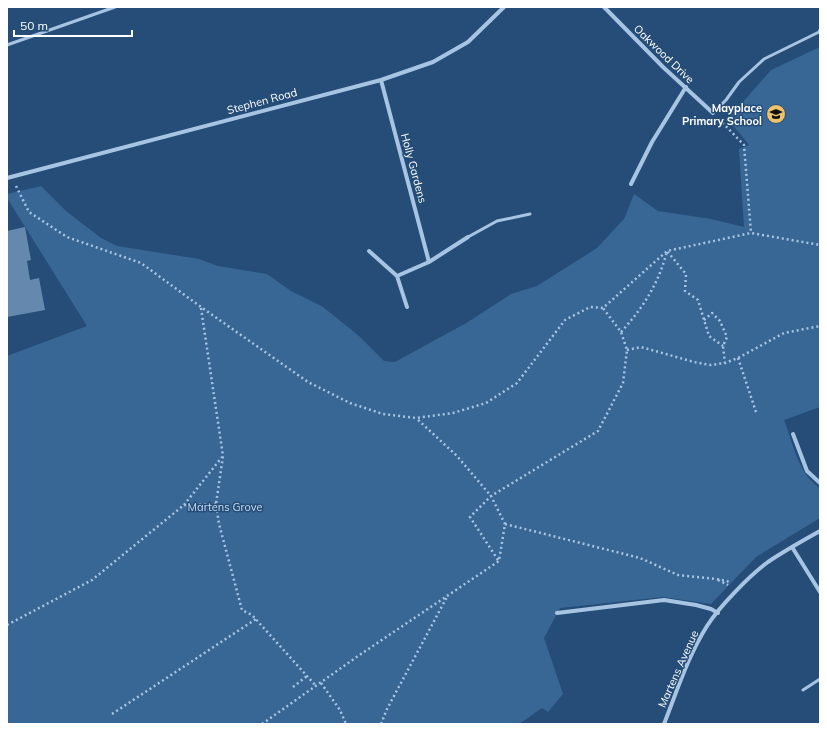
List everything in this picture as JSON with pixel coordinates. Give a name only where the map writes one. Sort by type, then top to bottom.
[{"type":"street","name":"Stephen Road","points":[[9,177],[381,80],[433,62],[468,42],[504,7]]},
{"type":"street","name":"Oakwood Drive","points":[[604,7],[662,67],[713,113]]},
{"type":"street","name":"Holly Gardens","points":[[381,80],[429,262]]},
{"type":"street","points":[[631,184],[652,142],[686,88]]},
{"type":"street","points":[[397,276],[429,262],[468,237]]},
{"type":"street","points":[[369,251],[397,276],[407,307]]},
{"type":"street","points":[[792,434],[807,471],[820,483]]},
{"type":"street","name":"Martens Avenue","points":[[664,724],[688,663],[707,626],[718,612],[739,588],[766,563],[820,531]]},
{"type":"street","points":[[792,547],[820,592]]},
{"type":"street","points":[[558,613],[664,600],[696,605],[718,612]]},
{"type":"lane","points":[[7,45],[116,7]]},
{"type":"lane","points":[[713,113],[726,100],[739,82],[764,59],[819,32],[820,30]]},
{"type":"lane","points":[[468,237],[497,221],[530,214]]},
{"type":"lane","points":[[803,690],[820,679]]},
{"type":"path","points":[[713,113],[744,145],[751,232]]},
{"type":"path","points":[[9,177],[30,212],[67,237],[141,263],[308,382],[350,403],[383,414],[416,418],[453,413],[486,403],[517,383],[565,320],[590,307],[603,308],[667,251],[751,232],[820,245]]},
{"type":"path","points":[[667,251],[686,274],[685,291],[698,300],[709,336],[723,346]]},
{"type":"path","points":[[621,332],[636,315],[653,288],[663,269],[667,251]]},
{"type":"path","points":[[201,307],[223,456],[216,504],[219,524],[242,610],[252,614],[316,686]]},
{"type":"path","points":[[498,561],[470,517],[491,496],[598,430],[623,383],[626,350],[621,332],[603,308]]},
{"type":"path","points":[[704,320],[712,313],[720,321],[727,337],[723,346],[725,362]]},
{"type":"path","points":[[626,350],[641,347],[710,365],[738,358],[784,333],[820,326]]},
{"type":"path","points":[[738,358],[756,412]]},
{"type":"path","points":[[262,724],[498,561],[504,524],[491,496],[457,456],[416,418]]},
{"type":"path","points":[[7,625],[92,580],[184,505],[223,456]]},
{"type":"path","points":[[184,505],[216,504]]},
{"type":"path","points":[[504,524],[640,558],[678,575],[727,581],[739,588]]},
{"type":"path","points":[[381,724],[387,709],[449,594]]},
{"type":"path","points":[[112,714],[256,619]]},
{"type":"path","points":[[292,687],[307,676]]},
{"type":"path","points":[[321,683],[340,710],[346,724]]},
{"type":"green space","name":"Martens Grove","points":[[820,47],[820,407],[784,420],[801,466],[806,475],[820,488],[820,518],[756,557],[711,604],[663,597],[560,608],[544,638],[563,694],[548,712],[542,708],[519,724],[7,724],[7,356],[87,326],[7,198],[7,194],[41,186],[66,211],[101,238],[117,246],[199,259],[218,266],[267,274],[291,291],[323,307],[359,336],[384,361],[395,362],[468,322],[511,294],[537,286],[597,248],[624,219],[634,194],[658,211],[711,219],[744,227],[739,149],[749,145],[728,119],[771,70]]},
{"type":"building","points":[[25,227],[31,260],[27,261],[30,280],[39,278],[45,310],[7,317],[7,231]]},
{"type":"place","name":"Mayplace Primary School","points":[[776,114]]}]
